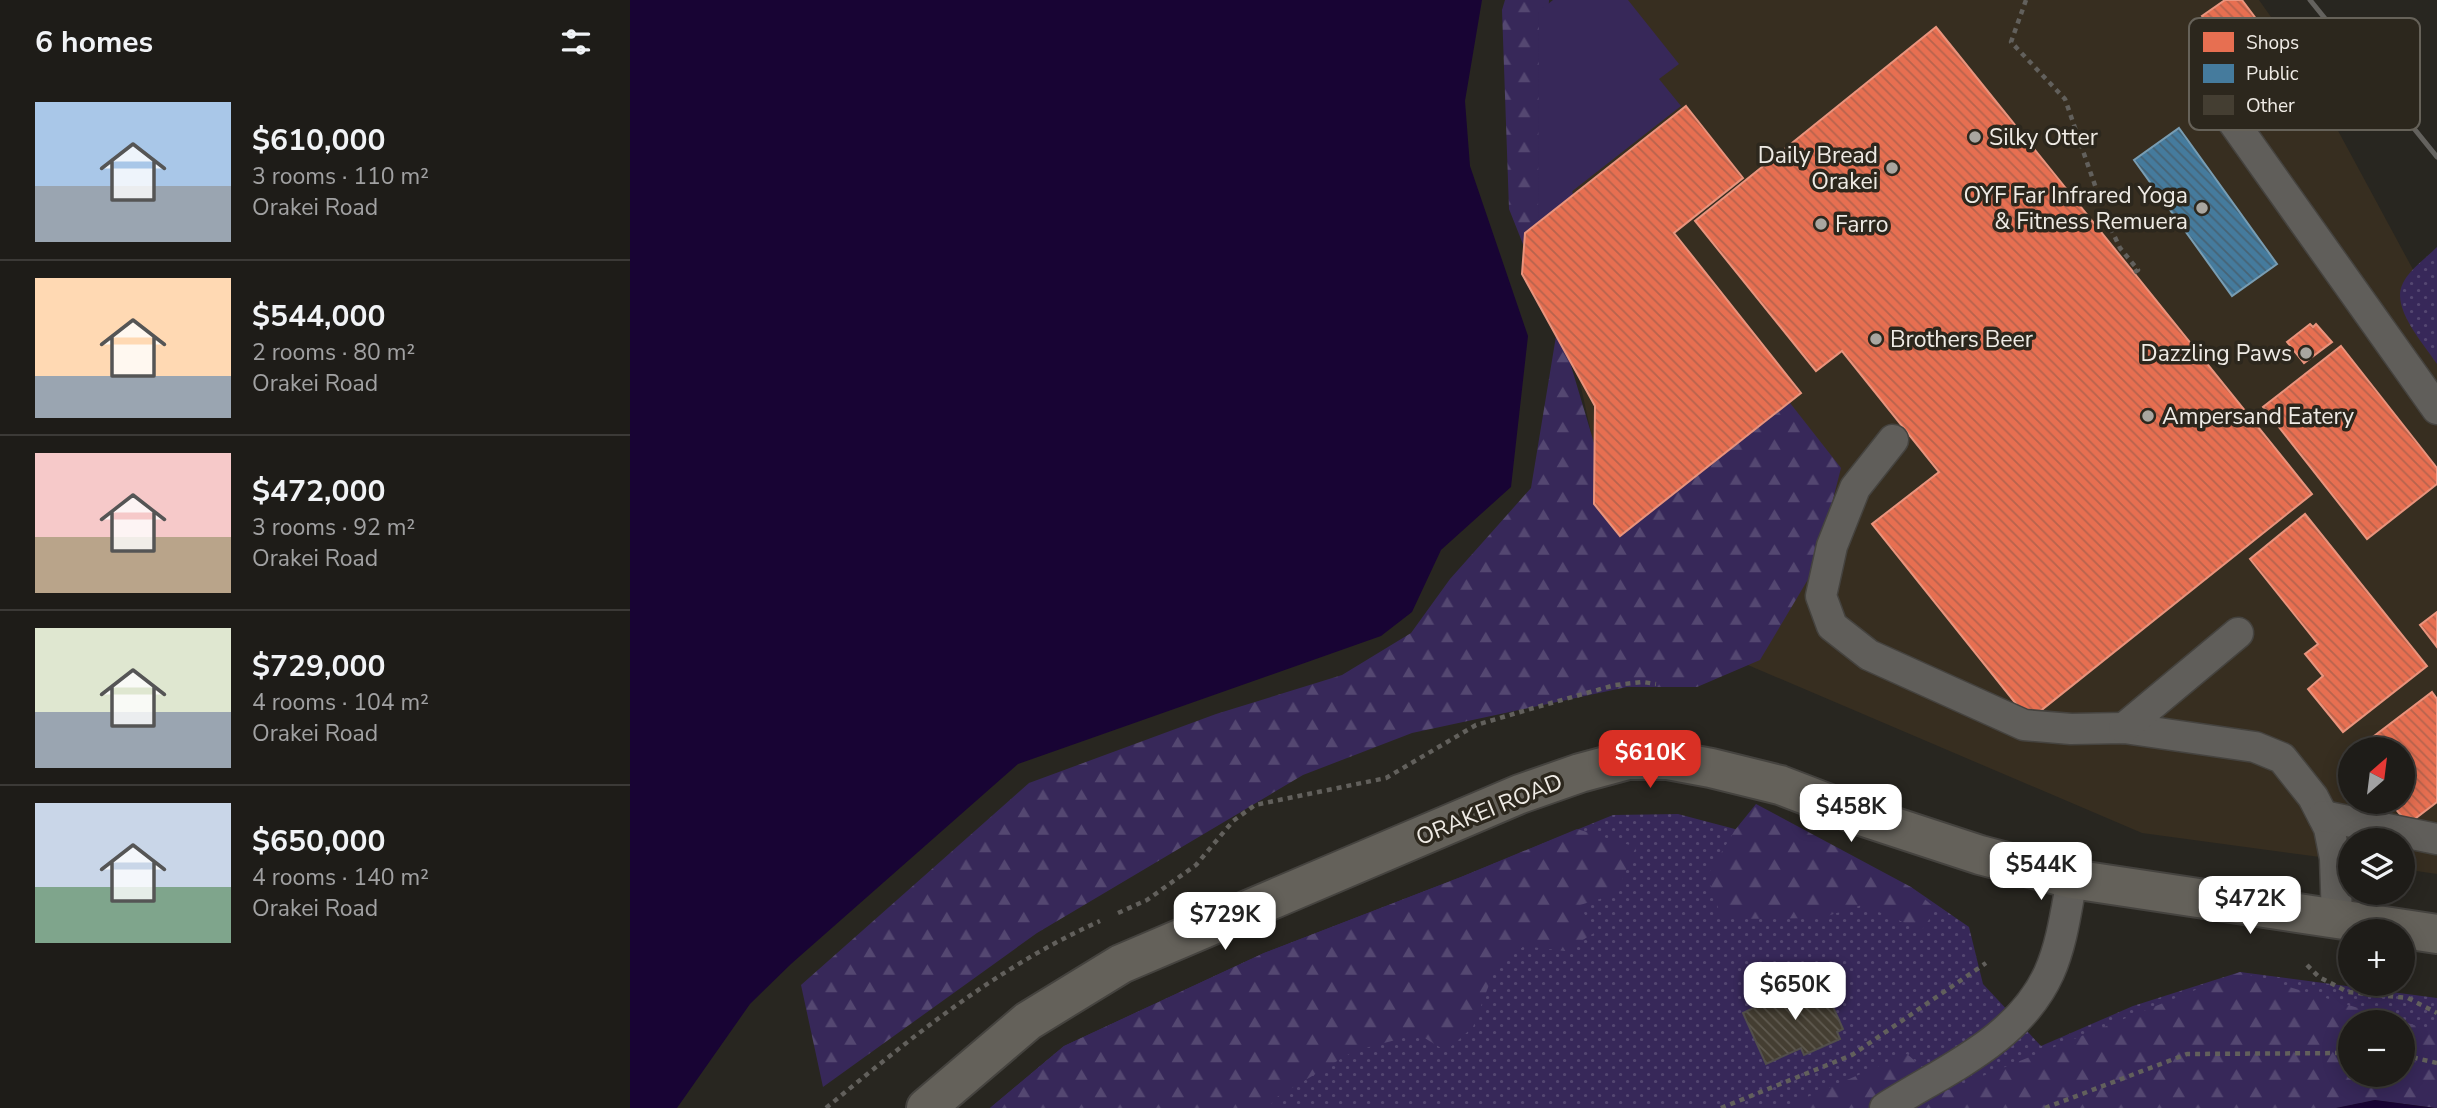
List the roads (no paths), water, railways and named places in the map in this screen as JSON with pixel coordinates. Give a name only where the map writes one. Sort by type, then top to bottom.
[{"type":"main road","name":"ORAKEI ROAD","points":[[926,1108],[1028,1021],[1121,964],[1520,794],[1628,760],[1668,760],[1780,785],[1858,815],[1968,851],[2072,880],[2437,934]]},
{"type":"lane","points":[[2239,130],[2437,409]]},
{"type":"lane","points":[[1893,440],[1854,488],[1832,547],[1821,596],[1832,626],[1869,655],[2024,725],[2071,729],[2124,728],[2255,747],[2282,758],[2297,776],[2329,828],[2334,858],[2337,919]]},
{"type":"lane","points":[[2124,728],[2238,633]]},
{"type":"lane","points":[[2323,816],[2437,839]]},
{"type":"lane","points":[[1885,1108],[1975,1053],[2019,1018],[2037,995],[2049,973],[2062,934],[2072,880]]},
{"type":"railway","points":[[2310,0],[2325,18]]},
{"type":"railway","points":[[2415,130],[2437,157]]},
{"type":"place","name":"Silky Otter","points":[[1975,137]]},
{"type":"place","name":"Daily Bread Orakei","points":[[1892,168]]},
{"type":"place","name":"OYF Far Infrared Yoga & Fitness Remuera","points":[[2202,208]]},
{"type":"place","name":"Farro","points":[[1821,224]]},
{"type":"place","name":"Brothers Beer","points":[[1876,339]]},
{"type":"place","name":"Dazzling Paws","points":[[2306,353]]},
{"type":"place","name":"Ampersand Eatery","points":[[2148,416]]}]
